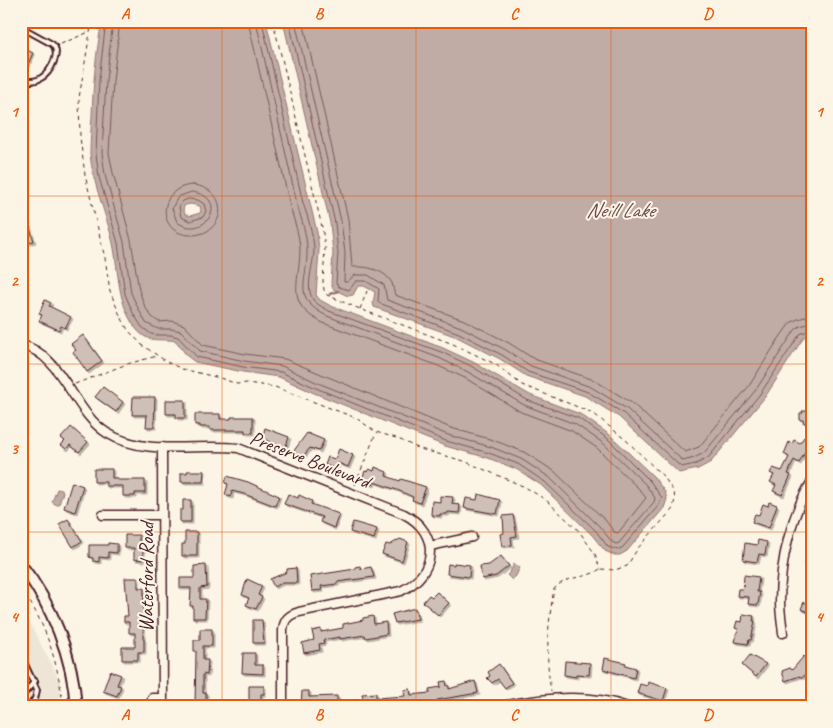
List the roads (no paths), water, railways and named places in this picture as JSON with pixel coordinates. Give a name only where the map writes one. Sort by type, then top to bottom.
[{"type":"street","name":"Preserve Boulevard","points":[[21,345],[36,350],[46,357],[84,412],[106,433],[136,445],[238,448],[413,519],[426,534],[430,546]]},
{"type":"street","name":"Waterford Road","points":[[162,447],[163,707]]},
{"type":"street","points":[[783,633],[780,603],[782,575],[794,518],[803,495],[812,481]]},
{"type":"street","points":[[103,515],[162,515]]},
{"type":"street","points":[[284,707],[283,630],[290,611],[401,591],[411,586],[424,573],[428,563],[430,546],[472,537]]},
{"type":"street","points":[[21,565],[41,592],[63,644],[71,672],[76,707]]},
{"type":"street","points":[[152,698],[163,698]]},
{"type":"street","points":[[498,707],[535,704],[552,699],[600,699],[627,707]]},
{"type":"lane","points":[[21,27],[56,47],[57,51],[51,66],[41,78],[34,81],[21,80]]},
{"type":"lane","points":[[21,656],[35,681],[37,690],[37,695],[29,707]]},
{"type":"lane","points":[[21,696],[35,681]]},
{"type":"water","points":[[102,21],[266,21],[317,232],[319,250],[316,295],[320,300],[331,306],[443,348],[473,362],[530,395],[580,414],[610,435],[654,477],[665,492],[667,499],[664,508],[627,551],[620,555],[614,555],[605,551],[592,535],[541,485],[516,469],[488,458],[445,446],[279,377],[195,362],[187,356],[176,341],[151,339],[137,330],[130,320],[122,299],[113,243],[94,177],[90,154],[96,56]],"holes":[[[185,205],[200,206],[200,213],[190,216],[185,214],[183,209]]]},
{"type":"water","name":"Neill Lake","points":[[283,21],[812,21],[812,333],[804,337],[765,397],[711,462],[698,469],[679,473],[619,417],[585,396],[526,376],[500,359],[457,337],[374,307],[375,292],[364,286],[358,286],[353,295],[348,296],[333,289],[331,283],[333,253],[330,223]]},
{"type":"water","points":[[57,489],[63,492],[57,505],[52,502]]},
{"type":"water","points":[[514,564],[520,567],[512,580],[507,575]]},
{"type":"waterway","points":[[330,294],[338,291]]}]
